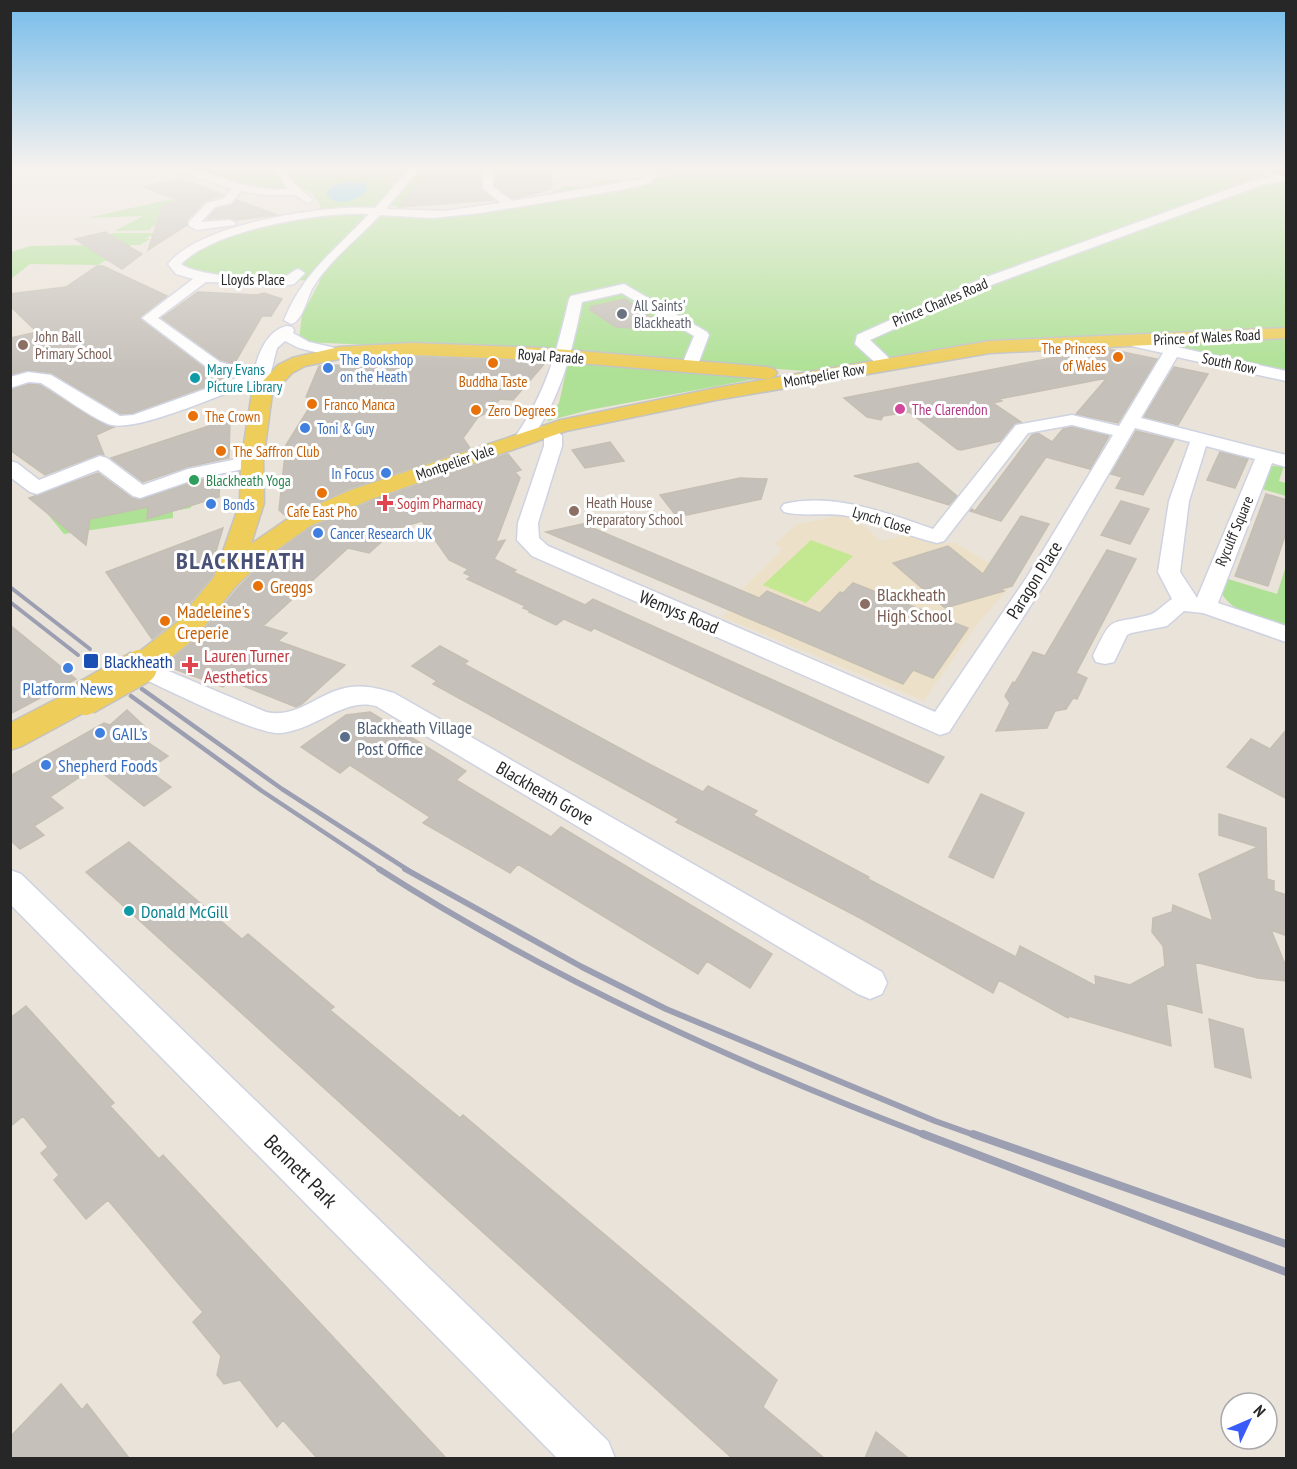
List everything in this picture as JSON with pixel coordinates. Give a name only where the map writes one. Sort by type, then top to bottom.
[{"type":"main road","name":"Prince of Wales Road","points":[[1127,340],[1167,345],[1287,333]]},
{"type":"main road","name":"Montpelier Row","points":[[524,437],[620,412],[972,350],[1018,345],[1127,340]]},
{"type":"main road","name":"Royal Parade","points":[[339,353],[395,349],[562,356],[820,375]]},
{"type":"main road","points":[[10,738],[140,667],[186,630],[225,581],[252,502],[252,462],[267,382],[299,362],[339,353]]},
{"type":"main road","name":"Montpelier Vale","points":[[225,581],[262,547],[301,521],[360,495],[524,437]]},
{"type":"main road","name":"Montpelier Vale","points":[[252,502],[263,522],[277,525],[301,521]]},
{"type":"street","name":"Lloyds Place","points":[[230,235],[205,241],[182,254],[174,264],[182,271],[203,278],[289,281],[298,273]]},
{"type":"street","points":[[10,383],[28,378],[45,378],[114,420],[122,422],[137,419],[245,380],[267,382],[261,369],[274,342],[288,328],[298,300],[314,273],[354,235]]},
{"type":"street","name":"Prince Charles Road","points":[[886,364],[863,344],[862,338],[986,282],[1116,235]]},
{"type":"street","points":[[203,278],[149,318],[214,366],[228,369]]},
{"type":"street","points":[[524,437],[543,412],[562,356],[576,299],[624,288],[702,335],[689,367]]},
{"type":"street","name":"Royal Parade","points":[[288,328],[304,345],[339,353]]},
{"type":"street","name":"South Row","points":[[1167,345],[1287,376]]},
{"type":"street","name":"Paragon Place","points":[[940,725],[1038,577],[1127,426],[1167,345]]},
{"type":"street","name":"Lynch Close","points":[[791,508],[811,505],[855,510],[937,537],[1022,429],[1072,420],[1127,426]]},
{"type":"street","name":"Ryculff Square","points":[[1127,426],[1200,438],[1276,458],[1196,606]]},
{"type":"street","name":"Wemyss Road","points":[[548,430],[554,436],[553,446],[528,523],[528,540],[540,551],[940,725]]},
{"type":"street","points":[[1196,606],[1169,572],[1179,501],[1200,438]]},
{"type":"street","points":[[10,467],[37,488],[100,462],[140,492],[195,473],[252,462]]},
{"type":"street","points":[[1105,656],[1117,631],[1124,626],[1160,621],[1180,604],[1196,606],[1287,633]]},
{"type":"street","name":"Blackheath Grove","points":[[140,667],[260,720],[279,724],[299,720],[344,698],[366,694],[385,699],[870,983]]},
{"type":"street","name":"Bennett Park","points":[[10,883],[591,1458]]},
{"type":"shaded area","name":"Blackheath High School","points":[[850,513],[880,541],[912,534],[935,543],[956,543],[1017,579],[975,627],[924,701],[722,617],[748,592],[742,589],[782,549],[774,544],[797,524]]},
{"type":"green space","points":[[110,235],[155,235],[145,238],[150,239],[140,245],[131,245],[118,261],[104,261],[98,265],[30,264],[11,279],[11,252],[30,246],[85,245]]},
{"type":"green space","points":[[236,235],[1286,235],[1286,373],[1194,353],[1169,335],[805,371],[576,354],[303,342],[299,339],[302,315],[320,281],[215,277],[200,274],[180,263],[190,252]]},
{"type":"green space","points":[[568,363],[755,379],[589,410],[547,421],[559,403]]},
{"type":"green space","points":[[1271,466],[1284,466],[1279,481],[1286,483],[1286,496],[1262,489]]},
{"type":"green space","points":[[191,505],[191,508],[173,511],[173,518],[64,534],[45,511],[62,506],[135,510],[151,506]]},
{"type":"green space","points":[[811,540],[853,556],[806,603],[763,585]]},
{"type":"green space","points":[[1286,566],[1286,626],[1242,612],[1222,594],[1228,579],[1277,594]]},
{"type":"building","points":[[94,235],[109,235],[142,254],[122,269],[75,239]]},
{"type":"building","points":[[153,235],[172,235],[148,250]]},
{"type":"building","points":[[97,266],[103,266],[167,296],[141,316],[141,320],[207,370],[226,376],[215,383],[133,413],[121,414],[52,373],[28,370],[10,375],[10,338],[37,332],[10,306],[10,294],[66,287]]},
{"type":"building","points":[[198,292],[257,295],[264,293],[282,299],[271,316],[262,316],[234,364],[221,360],[162,318]]},
{"type":"building","name":"All Saints' Blackheath","points":[[625,299],[673,331],[616,327],[590,310],[593,310],[590,307]]},
{"type":"building","points":[[1108,349],[1157,359],[1118,423],[1076,414],[1107,378],[999,399],[1002,401],[993,403],[1021,422],[1014,424],[1000,441],[961,450],[909,412],[883,416],[881,420],[867,417],[844,398],[1093,350]]},
{"type":"building","points":[[392,358],[546,362],[513,400],[500,399],[487,413],[478,417],[463,438],[470,448],[350,488],[287,517],[279,510],[286,445],[316,397],[306,397],[319,366],[389,363]]},
{"type":"building","points":[[1174,367],[1208,374],[1178,425],[1144,417]]},
{"type":"building","points":[[29,384],[40,385],[90,417],[114,427],[96,435],[104,455],[99,454],[45,475],[10,450],[10,390]]},
{"type":"building","points":[[230,419],[229,458],[187,467],[143,482],[111,458]]},
{"type":"building","points":[[1072,427],[1109,436],[1090,469],[1046,457],[1001,521],[970,511],[972,509],[975,511],[1032,435],[1038,433],[1052,442],[1063,429]]},
{"type":"building","points":[[1136,431],[1174,440],[1143,495],[1116,488],[1122,477],[1111,474]]},
{"type":"building","points":[[610,442],[624,461],[585,468],[572,450]]},
{"type":"building","points":[[1220,452],[1248,459],[1235,488],[1207,480]]},
{"type":"building","points":[[508,454],[521,470],[515,472],[520,478],[496,542],[505,540],[494,559],[516,570],[513,572],[585,605],[593,599],[944,757],[928,783],[594,628],[591,631],[564,619],[556,625],[529,612],[531,611],[523,608],[525,606],[467,579],[471,576],[464,573],[468,569],[449,560],[422,521],[396,529],[369,553],[348,548],[263,626],[287,633],[278,641],[345,665],[302,704],[296,707],[231,681],[223,687],[174,669],[169,662],[198,638],[237,589],[265,561],[311,528],[370,502]]},
{"type":"building","points":[[918,463],[957,496],[949,505],[854,476]]},
{"type":"building","points":[[98,473],[132,498],[139,500],[200,480],[220,476],[219,497],[147,519],[148,507],[90,519],[86,545],[29,498]]},
{"type":"building","points":[[740,478],[767,479],[761,499],[687,515],[674,513],[660,495]]},
{"type":"building","points":[[1266,494],[1287,500],[1287,530],[1268,586],[1235,576]]},
{"type":"building","points":[[1121,501],[1149,509],[1130,544],[1101,535]]},
{"type":"building","points":[[1021,516],[1049,524],[1012,586],[1001,589],[1004,591],[945,608],[893,563],[948,546],[983,574]]},
{"type":"building","points":[[591,522],[595,529],[759,598],[767,591],[820,613],[840,592],[843,593],[853,583],[968,628],[933,678],[913,670],[903,684],[546,532]]},
{"type":"building","points":[[223,528],[210,571],[214,571],[212,576],[174,621],[152,639],[106,572]]},
{"type":"building","points":[[1107,550],[1136,559],[1076,673],[1087,678],[1077,699],[1073,698],[1066,709],[1055,711],[1047,728],[996,731],[1010,703],[1005,696],[1013,682],[1015,683],[1033,652],[1045,656]]},
{"type":"building","points":[[10,625],[76,679],[10,714]]},
{"type":"building","points":[[440,646],[468,661],[464,664],[649,764],[703,792],[708,786],[757,811],[753,815],[1016,957],[1020,946],[1096,986],[1095,976],[1130,985],[1165,966],[1163,946],[1152,932],[1153,918],[1172,912],[1173,905],[1213,921],[1199,874],[1258,847],[1219,835],[1219,814],[1266,828],[1267,879],[1274,881],[1274,891],[1287,895],[1287,936],[1271,930],[1287,969],[1287,981],[1258,978],[1195,962],[1202,1013],[1166,1003],[1171,1046],[1069,1016],[1068,1018],[999,980],[993,993],[862,919],[676,822],[679,819],[433,684],[437,681],[412,666]]},
{"type":"building","points":[[127,710],[144,726],[134,733],[168,756],[148,770],[171,787],[144,806],[95,767],[50,797],[63,808],[34,826],[44,835],[20,849],[10,840],[10,776],[104,723],[110,725]]},
{"type":"building","points":[[370,712],[466,771],[456,780],[551,837],[561,827],[772,954],[750,988],[707,961],[698,974],[518,864],[510,873],[423,823],[430,817],[350,765],[340,773],[301,747],[346,715]]},
{"type":"building","points":[[1287,729],[1287,799],[1227,767],[1251,739],[1270,749]]},
{"type":"building","points":[[981,794],[1024,813],[993,878],[949,857]]},
{"type":"building","points":[[129,842],[242,939],[248,934],[334,1007],[330,1010],[460,1118],[463,1115],[777,1380],[763,1407],[824,1458],[732,1458],[86,872]]},
{"type":"building","points":[[26,1006],[114,1103],[110,1106],[159,1159],[163,1155],[446,1458],[317,1458],[283,1420],[277,1427],[240,1380],[224,1384],[217,1375],[221,1356],[193,1322],[203,1312],[108,1200],[86,1219],[54,1180],[59,1175],[41,1153],[48,1147],[23,1116],[10,1127],[10,1018]]},
{"type":"building","points":[[1209,1019],[1243,1029],[1251,1078],[1215,1067]]},
{"type":"building","points":[[61,1384],[82,1410],[87,1404],[129,1458],[10,1458],[10,1437]]},
{"type":"building","points":[[876,1432],[908,1458],[865,1458]]},
{"type":"railway","points":[[10,587],[90,649]]},
{"type":"railway","points":[[10,602],[78,655]]},
{"type":"railway","points":[[142,689],[282,789],[408,870]]},
{"type":"railway","points":[[131,696],[262,791],[381,870]]},
{"type":"railway","points":[[379,869],[510,947],[578,983],[785,1079],[927,1136]]},
{"type":"railway","points":[[405,869],[582,967],[666,1009],[935,1121],[977,1136]]},
{"type":"railway","points":[[923,1134],[1286,1272]]},
{"type":"railway","points":[[973,1134],[1286,1244]]},
{"type":"place","name":"All Saints' Blackheath","points":[[622,314]]},
{"type":"place","name":"John Ball Primary School","points":[[23,345]]},
{"type":"place","name":"The Princess of Wales","points":[[1118,357]]},
{"type":"place","name":"Buddha Taste","points":[[493,363]]},
{"type":"place","name":"The Bookshop on the Heath","points":[[328,368]]},
{"type":"place","name":"Mary Evans Picture Library","points":[[195,378]]},
{"type":"place","name":"Franco Manca","points":[[312,404]]},
{"type":"place","name":"The Clarendon","points":[[900,409]]},
{"type":"place","name":"Zero Degrees","points":[[476,410]]},
{"type":"place","name":"The Crown","points":[[193,416]]},
{"type":"place","name":"Toni & Guy","points":[[305,428]]},
{"type":"place","name":"The Saffron Club","points":[[221,451]]},
{"type":"place","name":"In Focus","points":[[386,473]]},
{"type":"place","name":"Blackheath Yoga","points":[[194,480]]},
{"type":"place","name":"Cafe East Pho","points":[[322,493]]},
{"type":"place","name":"Sogim Pharmacy","points":[[385,503]]},
{"type":"place","name":"Bonds","points":[[211,504]]},
{"type":"place","name":"Heath House Preparatory School","points":[[574,511]]},
{"type":"place","name":"Cancer Research UK","points":[[318,533]]},
{"type":"place","name":"Greggs","points":[[258,586]]},
{"type":"place","name":"Blackheath High School","points":[[865,604]]},
{"type":"place","name":"Madeleine's Creperie","points":[[165,621]]},
{"type":"place","name":"Blackheath","points":[[91,661]]},
{"type":"place","name":"Lauren Turner Aesthetics","points":[[190,665]]},
{"type":"place","name":"Platform News","points":[[68,668]]},
{"type":"place","name":"GAIL's","points":[[100,733]]},
{"type":"place","name":"Blackheath Village Post Office","points":[[345,737]]},
{"type":"place","name":"Shepherd Foods","points":[[46,765]]},
{"type":"place","name":"Donald McGill","points":[[129,911]]},
{"type":"district","name":"BLACKHEATH","points":[[241,560]]}]
